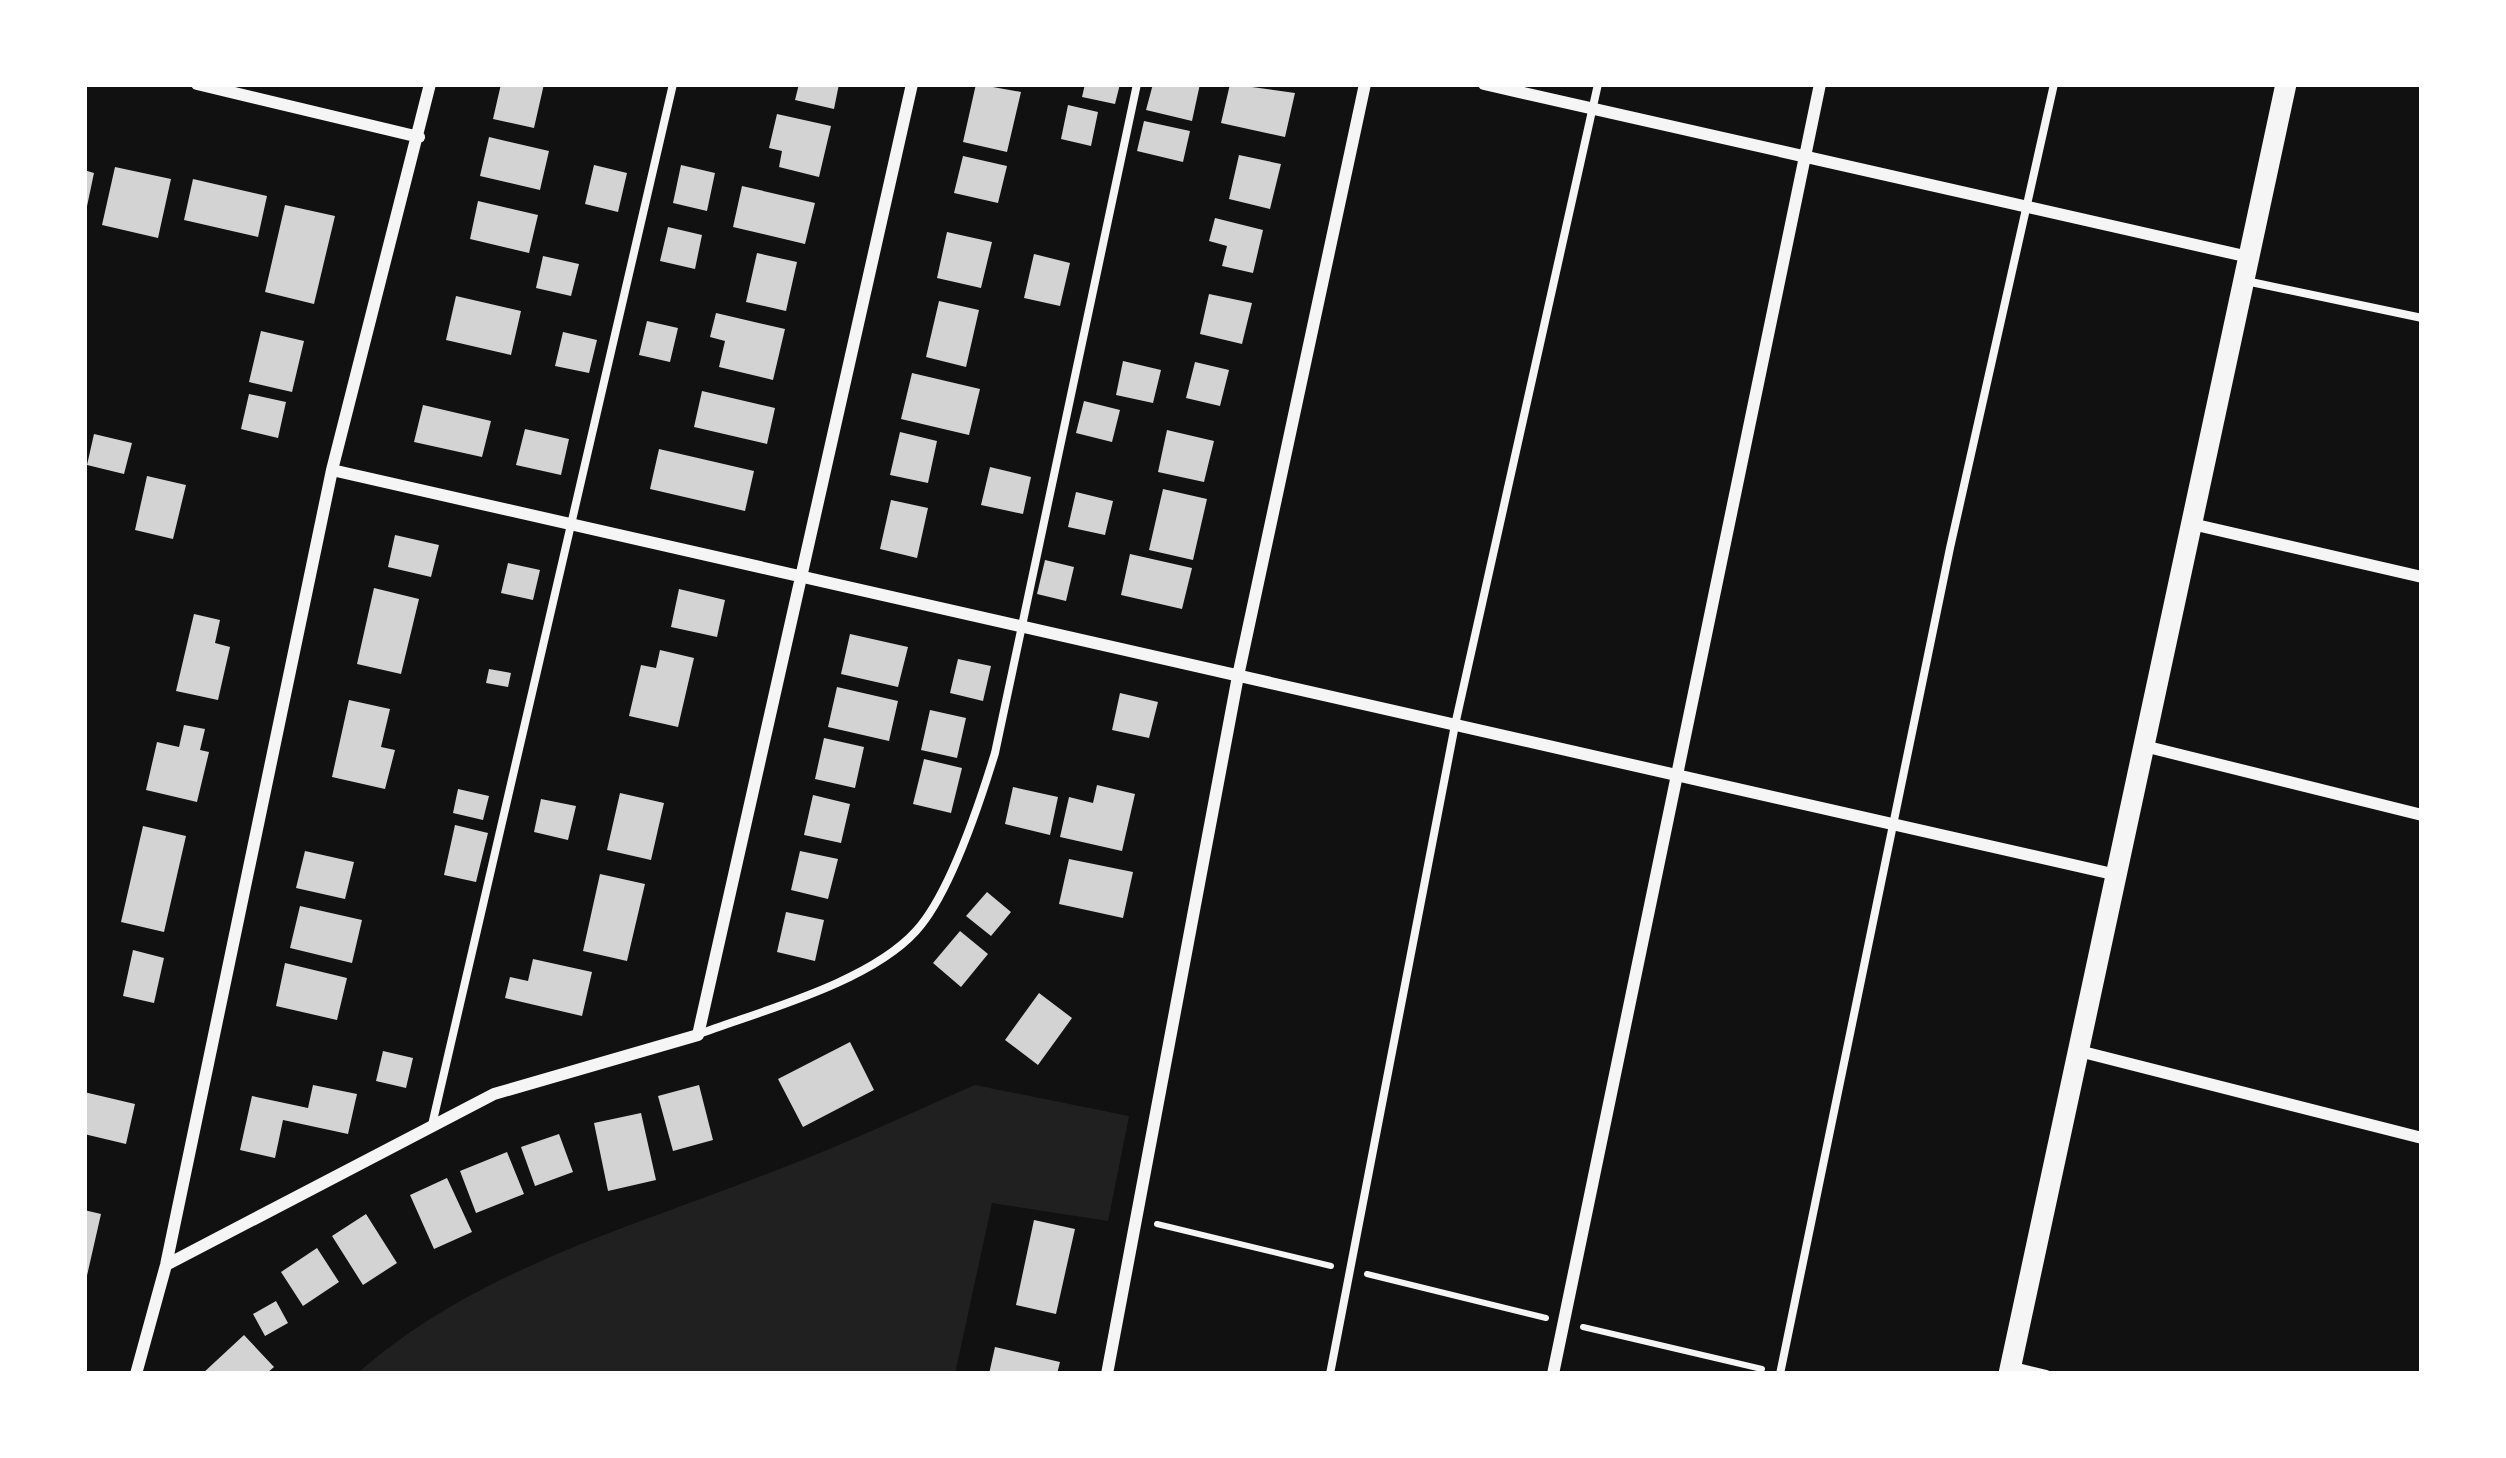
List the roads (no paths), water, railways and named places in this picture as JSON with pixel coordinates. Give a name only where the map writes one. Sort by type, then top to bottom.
[{"type":"street","points":[[197,84],[418,137]]},
{"type":"street","points":[[136,1374],[166,1265],[332,470],[430,84]]},
{"type":"street","points":[[166,1265],[494,1094],[698,1035],[912,84]]},
{"type":"street","points":[[1107,1374],[1238,676],[1365,84]]},
{"type":"street","points":[[1484,84],[2249,257]]},
{"type":"street","points":[[1553,1374],[1820,84]]},
{"type":"street","points":[[2010,1370],[2286,84]]},
{"type":"street","points":[[332,470],[2116,875]]},
{"type":"street","points":[[2192,524],[2422,578]]},
{"type":"street","points":[[2144,746],[2422,815]]},
{"type":"street","points":[[2079,1051],[2422,1138]]},
{"type":"lane","points":[[431,1126],[673,84]]},
{"type":"lane","points":[[698,1035],[888,956],[920,928],[974,820],[995,753],[1137,84]]},
{"type":"lane","points":[[1330,1374],[1455,725],[1598,84]]},
{"type":"lane","points":[[1780,1374],[2054,84]]},
{"type":"lane","points":[[2244,281],[2422,318]]},
{"type":"lane","points":[[2010,1370],[2046,1374]]}]
